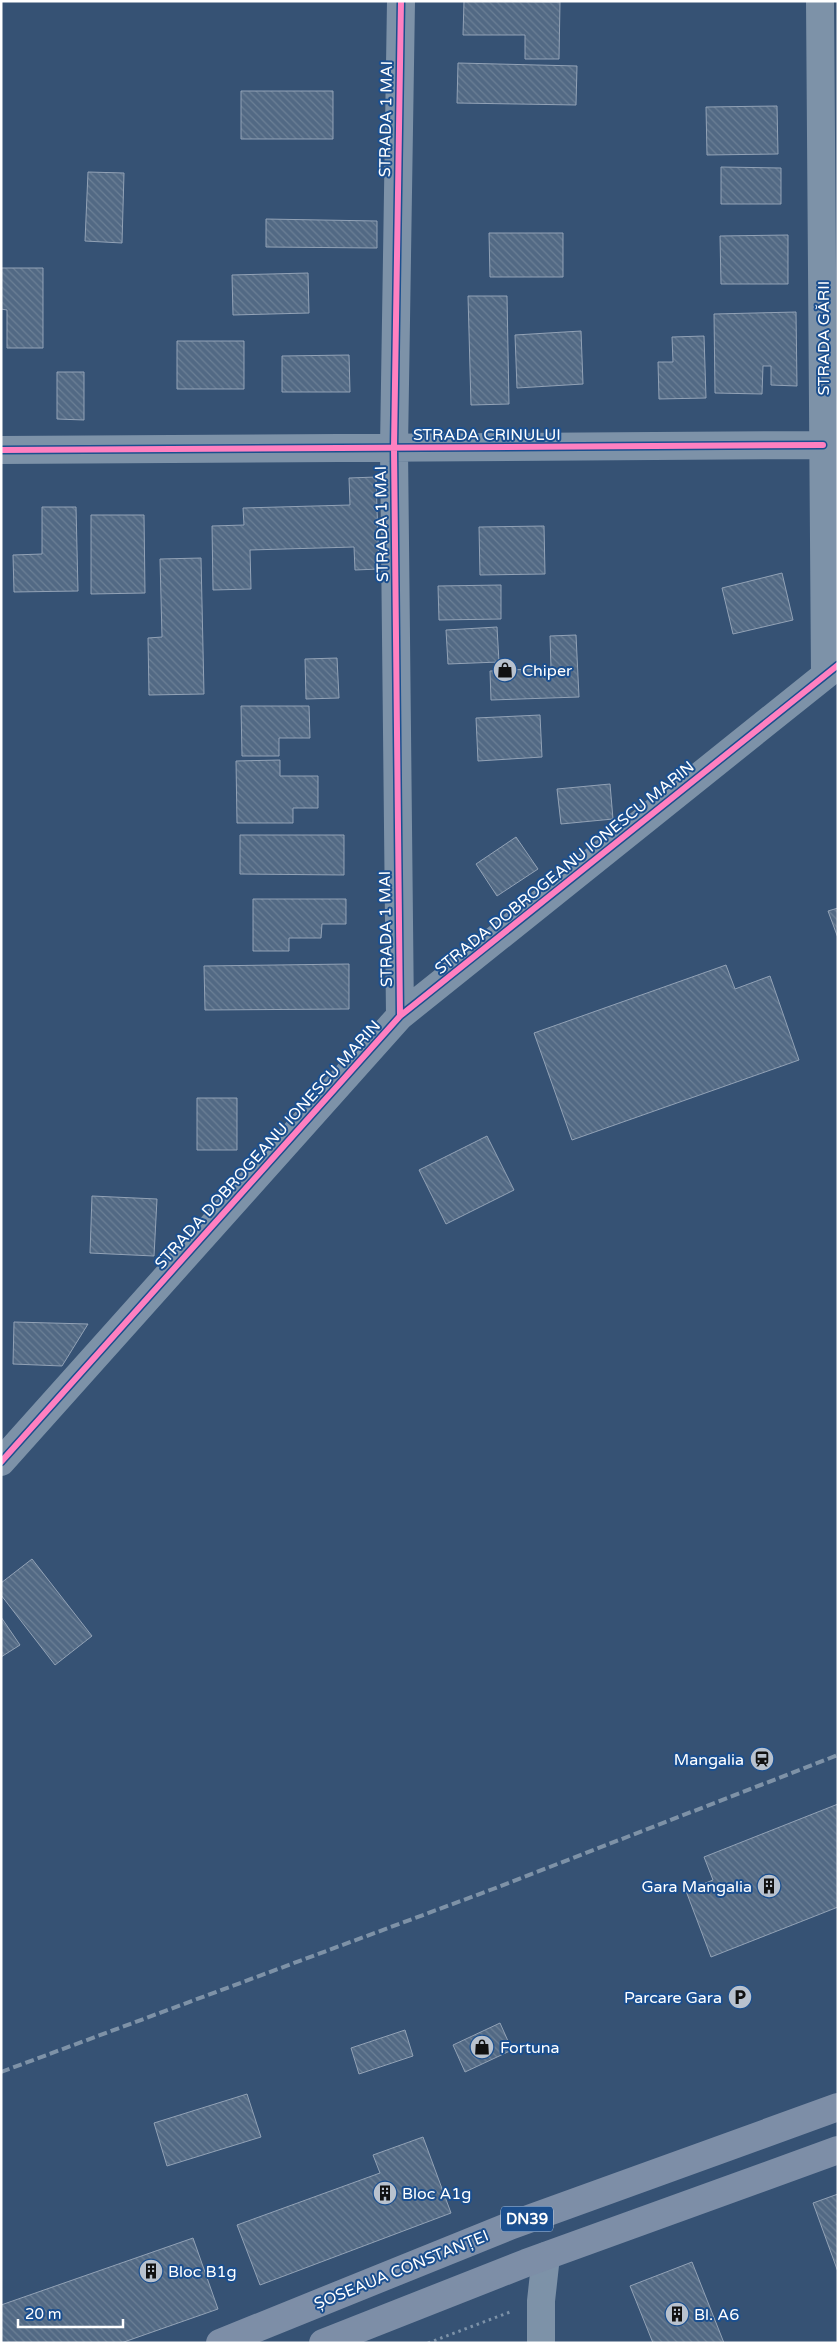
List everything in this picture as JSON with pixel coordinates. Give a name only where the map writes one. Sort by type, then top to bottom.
[{"type":"main road","name":"ȘOSEAUA CONSTANȚEI","points":[[220,2343],[512,2225],[838,2107]]},
{"type":"main road","name":"DN39","points":[[322,2343],[546,2256],[838,2150]]},
{"type":"street","name":"STRADA 1 MAI","points":[[400,1016],[394,448],[401,1]]},
{"type":"street","name":"STRADA GĂRII","points":[[820,1],[823,445],[831,670]]},
{"type":"street","name":"STRADA CRINULUI","points":[[1,450],[823,445]]},
{"type":"street","name":"STRADA DOBROGEANU IONESCU MARIN","points":[[1,1462],[400,1016],[831,670]]},
{"type":"street","points":[[541,2343],[541,2300],[546,2256]]},
{"type":"path","points":[[428,2343],[541,2300]]},
{"type":"building","points":[[464,1],[560,2],[559,59],[525,59],[525,35],[463,35]]},
{"type":"building","points":[[458,63],[577,66],[576,105],[457,103]]},
{"type":"building","points":[[241,91],[333,91],[333,139],[241,139]]},
{"type":"building","points":[[777,106],[778,154],[707,155],[706,107]]},
{"type":"building","points":[[721,167],[781,168],[781,204],[721,204]]},
{"type":"building","points":[[88,172],[124,173],[122,243],[85,241]]},
{"type":"building","points":[[266,219],[377,221],[377,248],[266,247]]},
{"type":"building","points":[[489,233],[563,233],[563,277],[490,277]]},
{"type":"building","points":[[788,235],[788,284],[721,284],[720,236]]},
{"type":"building","points":[[1,268],[43,268],[43,348],[7,348],[7,310],[1,309]]},
{"type":"building","points":[[308,273],[309,313],[233,315],[232,275]]},
{"type":"building","points":[[468,296],[507,296],[509,404],[471,405]]},
{"type":"building","points":[[796,312],[797,386],[771,385],[771,366],[763,366],[762,394],[715,393],[714,314]]},
{"type":"building","points":[[581,331],[583,384],[517,388],[515,335]]},
{"type":"building","points":[[704,336],[706,398],[659,399],[658,362],[673,362],[672,337]]},
{"type":"building","points":[[177,341],[244,341],[244,389],[177,389]]},
{"type":"building","points":[[349,355],[350,392],[282,392],[282,356]]},
{"type":"building","points":[[57,372],[84,372],[84,420],[57,419]]},
{"type":"building","points":[[376,477],[379,569],[355,570],[354,547],[250,550],[251,589],[213,590],[212,526],[244,525],[243,508],[350,505],[349,478]]},
{"type":"building","points":[[42,507],[76,507],[78,591],[14,592],[13,555],[42,554]]},
{"type":"building","points":[[91,515],[144,515],[145,593],[91,594]]},
{"type":"building","points":[[544,526],[545,574],[480,575],[479,527]]},
{"type":"building","points":[[201,558],[204,694],[149,695],[148,638],[162,637],[160,559]]},
{"type":"building","points":[[782,573],[793,620],[733,634],[722,588]]},
{"type":"building","points":[[501,585],[501,619],[439,620],[438,586]]},
{"type":"building","points":[[497,627],[499,662],[448,664],[446,630]]},
{"type":"building","points":[[576,635],[579,697],[491,700],[490,671],[551,668],[550,636]]},
{"type":"building","points":[[337,658],[339,698],[306,699],[305,659]]},
{"type":"building","points":[[241,706],[309,706],[310,738],[279,738],[279,756],[242,756]]},
{"type":"building","points":[[540,715],[542,757],[478,761],[476,718]]},
{"type":"building","points":[[280,760],[280,776],[318,776],[318,808],[293,808],[293,823],[237,823],[236,761]]},
{"type":"building","points":[[610,784],[613,819],[561,824],[557,789]]},
{"type":"building","points":[[240,835],[344,835],[344,875],[240,874]]},
{"type":"building","points":[[516,837],[538,869],[497,896],[476,864]]},
{"type":"building","points":[[253,899],[346,899],[346,924],[322,924],[321,938],[289,938],[289,951],[253,951]]},
{"type":"building","points":[[838,908],[838,938],[828,911]]},
{"type":"building","points":[[349,964],[349,1009],[205,1010],[204,966]]},
{"type":"building","points":[[726,965],[735,989],[770,976],[799,1060],[572,1140],[534,1033]]},
{"type":"building","points":[[197,1098],[237,1098],[237,1150],[197,1150]]},
{"type":"building","points":[[487,1136],[514,1190],[446,1224],[419,1170]]},
{"type":"building","points":[[92,1196],[157,1199],[154,1256],[90,1253]]},
{"type":"building","points":[[14,1322],[88,1324],[62,1366],[13,1364]]},
{"type":"building","points":[[32,1559],[92,1636],[55,1665],[1,1595],[1,1583]]},
{"type":"building","points":[[1,1617],[20,1645],[1,1657]]},
{"type":"building","name":"Gara Mangalia","points":[[838,1804],[838,1907],[711,1957],[686,1891],[713,1880],[704,1857]]},
{"type":"building","name":"Fortuna","points":[[500,2023],[512,2050],[465,2072],[453,2045]]},
{"type":"building","points":[[405,2030],[413,2056],[359,2074],[351,2048]]},
{"type":"building","points":[[247,2094],[261,2137],[167,2166],[154,2123]]},
{"type":"building","name":"Bloc A1g","points":[[423,2137],[451,2213],[260,2285],[237,2225],[380,2173],[373,2155]]},
{"type":"building","points":[[838,2194],[838,2272],[813,2203]]},
{"type":"building","name":"Bloc B1g","points":[[193,2238],[218,2309],[121,2343],[1,2343],[1,2305]]},
{"type":"building","name":"Bl. A6","points":[[692,2262],[724,2343],[653,2343],[630,2286]]},
{"type":"railway","points":[[1,2072],[493,1889],[838,1755]]},
{"type":"cycle path","points":[[400,1016],[394,448],[401,1]]},
{"type":"cycle path","points":[[1,450],[823,445]]},
{"type":"cycle path","points":[[1,1462],[400,1016],[838,665]]},
{"type":"place","name":"Chiper","points":[[505,670]]},
{"type":"place","name":"Mangalia","points":[[762,1759]]},
{"type":"place","name":"Gara Mangalia","points":[[769,1886]]},
{"type":"place","name":"Parcare Gara","points":[[740,1997]]},
{"type":"place","name":"Fortuna","points":[[482,2047]]},
{"type":"place","name":"Bloc A1g","points":[[385,2193]]},
{"type":"place","name":"Bloc B1g","points":[[151,2271]]},
{"type":"place","name":"Bl. A6","points":[[677,2314]]}]
